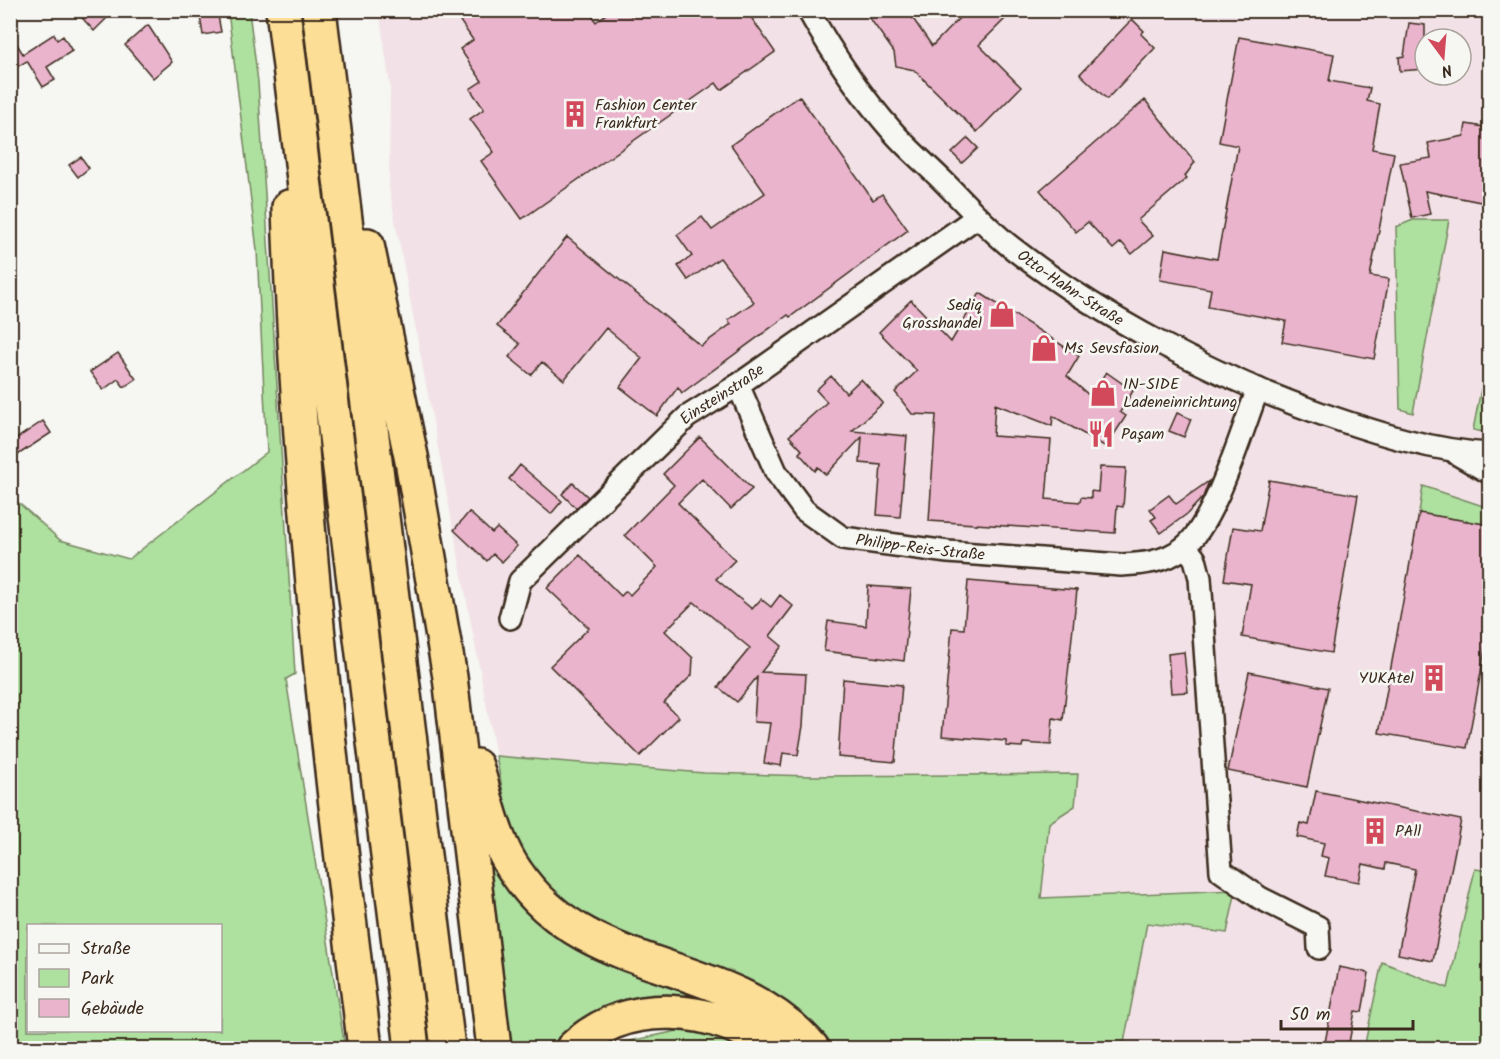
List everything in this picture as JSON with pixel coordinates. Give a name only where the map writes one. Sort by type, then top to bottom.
[{"type":"highway","points":[[283,10],[292,322],[325,714],[364,1048]]},
{"type":"highway","points":[[283,10],[412,1048]]},
{"type":"highway","points":[[319,10],[448,1048]]},
{"type":"highway","points":[[327,75],[385,325],[450,677],[494,1048]]},
{"type":"highway","points":[[450,677],[501,845],[515,872],[538,899],[575,928],[606,945],[723,987],[759,1003],[790,1026],[812,1048]]},
{"type":"highway","points":[[573,1048],[601,1029],[636,1017],[667,1011],[693,1012],[733,1023],[774,1048]]},
{"type":"street","name":"Otto-Hahn-Straße","points":[[808,10],[850,75],[894,133],[977,217],[1011,247],[1121,321],[1186,356],[1258,389],[1354,425],[1454,452],[1490,454]]},
{"type":"street","name":"Einsteinstraße","points":[[510,618],[520,581],[687,417],[738,385],[977,217]]},
{"type":"street","name":"Philipp-Reis-Straße","points":[[738,385],[776,472],[804,510],[843,538],[948,552],[1121,565],[1143,564],[1158,560],[1186,547]]},
{"type":"street","points":[[1258,389],[1209,513],[1186,547],[1195,559],[1200,578],[1221,871],[1260,898],[1318,927],[1319,948]]},
{"type":"street","name":"Otto-Hahn-Straße","points":[[1454,452],[1490,473]]},
{"type":"shaded area","points":[[379,11],[1489,11],[1490,871],[1475,869],[1448,988],[1382,962],[1364,1048],[1123,1048],[1147,923],[1227,933],[1236,890],[1041,898],[1049,822],[1075,806],[813,776],[704,773],[496,756],[389,188],[390,85]]},
{"type":"green space","points":[[228,11],[249,11],[258,82],[295,674],[286,679],[345,1048],[11,1048],[11,496],[60,540],[129,559],[267,452],[257,250]]},
{"type":"green space","points":[[1413,220],[1449,220],[1413,413],[1400,409],[1396,227]]},
{"type":"green space","points":[[1481,389],[1489,391],[1489,433],[1473,430]]},
{"type":"green space","points":[[1423,486],[1489,508],[1489,525],[1419,513]]},
{"type":"green space","points":[[496,756],[704,773],[813,776],[1078,774],[1075,806],[1049,823],[1041,898],[1236,890],[1227,933],[1147,923],[1123,1048],[612,1048],[621,1043],[691,1028],[700,1007],[563,1048],[508,1048],[484,853],[585,920],[543,885],[513,846]]},
{"type":"green space","points":[[1475,869],[1489,871],[1489,1048],[1364,1048],[1382,962],[1448,988]]},
{"type":"building","points":[[75,10],[115,10],[94,31]]},
{"type":"building","points":[[199,10],[217,10],[221,32],[203,35]]},
{"type":"building","name":"Fashion Center Frankfurt","points":[[475,10],[588,10],[596,22],[611,10],[626,10],[631,16],[639,10],[746,10],[775,52],[721,90],[716,83],[522,219],[481,161],[494,152],[470,119],[484,109],[470,89],[482,81],[460,49],[473,40],[460,21]]},
{"type":"building","points":[[864,10],[907,10],[932,46],[967,10],[1014,10],[979,45],[1021,87],[977,132],[914,70],[896,66],[894,52]]},
{"type":"building","points":[[1132,19],[1144,31],[1141,34],[1155,48],[1107,99],[1080,74]]},
{"type":"building","points":[[1409,23],[1425,25],[1425,27],[1413,27],[1413,70],[1400,71],[1399,57],[1404,56]]},
{"type":"building","points":[[148,25],[172,62],[153,78],[125,45]]},
{"type":"building","points":[[10,33],[23,54],[54,34],[57,40],[63,36],[72,51],[47,67],[55,80],[43,87],[27,61],[10,71]]},
{"type":"building","points":[[1239,37],[1334,54],[1329,81],[1370,88],[1367,101],[1380,104],[1372,149],[1394,153],[1370,276],[1389,279],[1374,359],[1282,342],[1286,321],[1208,307],[1211,289],[1160,280],[1165,249],[1217,259],[1238,146],[1219,142]]},
{"type":"building","points":[[799,96],[873,200],[882,194],[908,230],[682,393],[678,387],[657,416],[620,387],[642,358],[606,328],[564,380],[542,362],[531,375],[509,357],[520,344],[497,326],[567,237],[701,346],[731,324],[728,320],[754,302],[720,258],[688,280],[678,266],[692,256],[677,235],[702,217],[712,230],[765,193],[731,145]]},
{"type":"building","points":[[1145,100],[1195,162],[1185,176],[1187,178],[1138,220],[1153,236],[1132,254],[1121,242],[1113,249],[1088,222],[1076,232],[1040,190]]},
{"type":"building","points":[[1466,124],[1490,128],[1490,156],[1481,202],[1425,191],[1430,214],[1412,218],[1400,163],[1431,158],[1428,143],[1464,136]]},
{"type":"building","points":[[968,138],[978,148],[962,163],[952,153]]},
{"type":"building","points":[[81,157],[89,168],[78,177],[69,165]]},
{"type":"building","points":[[980,293],[1079,356],[1067,376],[1090,396],[1106,372],[1133,391],[1120,412],[1126,416],[1106,447],[1053,416],[1052,426],[995,404],[993,436],[1051,440],[1046,499],[1080,502],[1081,497],[1091,498],[1091,491],[1098,492],[1100,467],[1126,468],[1123,507],[1117,506],[1115,533],[929,521],[936,415],[912,414],[895,392],[917,371],[879,332],[911,300],[951,342]]},
{"type":"building","points":[[118,353],[136,379],[124,387],[118,379],[103,390],[90,372]]},
{"type":"building","points":[[831,376],[846,393],[861,379],[883,403],[852,431],[907,436],[900,517],[877,515],[881,465],[860,463],[862,437],[826,475],[818,467],[815,471],[799,453],[802,450],[789,436],[827,402],[816,390]]},
{"type":"building","points":[[1177,413],[1191,419],[1184,437],[1169,431]]},
{"type":"building","points":[[43,421],[51,433],[10,460],[10,443]]},
{"type":"building","points":[[700,437],[752,489],[731,509],[702,479],[678,503],[735,560],[716,579],[752,609],[761,599],[771,607],[780,595],[793,606],[770,636],[782,646],[761,672],[806,674],[803,726],[798,755],[783,753],[781,766],[764,763],[770,723],[754,722],[757,677],[737,702],[718,687],[750,648],[694,602],[665,631],[693,658],[692,675],[664,703],[679,717],[640,756],[550,666],[589,628],[547,588],[580,555],[621,596],[626,591],[630,595],[657,567],[625,535],[674,485],[663,474]]},
{"type":"building","points":[[520,465],[562,501],[551,514],[509,479]]},
{"type":"building","points":[[1269,480],[1358,495],[1331,653],[1242,637],[1251,584],[1224,580],[1233,527],[1260,531]]},
{"type":"building","points":[[1209,481],[1203,497],[1187,514],[1161,533],[1151,520],[1156,517],[1150,509],[1169,495],[1176,504]]},
{"type":"building","points":[[573,483],[588,497],[576,508],[562,494]]},
{"type":"building","points":[[469,512],[492,533],[497,528],[517,546],[502,562],[493,554],[487,561],[454,530]]},
{"type":"building","name":"YUKAtel","points":[[1419,513],[1490,525],[1490,623],[1467,748],[1379,733]]},
{"type":"building","points":[[968,581],[1077,590],[1063,720],[1053,718],[1051,745],[1023,743],[1022,747],[1006,746],[1006,741],[942,736],[952,628],[964,629]]},
{"type":"building","points":[[868,586],[911,589],[904,661],[824,651],[828,621],[866,626]]},
{"type":"building","points":[[1184,652],[1188,692],[1171,693],[1168,654]]},
{"type":"building","points":[[1249,672],[1328,688],[1307,787],[1228,771]]},
{"type":"building","points":[[843,679],[902,685],[895,762],[838,757]]},
{"type":"building","name":"PAll","points":[[1316,791],[1461,820],[1433,961],[1398,954],[1415,869],[1386,863],[1385,869],[1363,864],[1359,882],[1325,876],[1329,858],[1321,856],[1324,843],[1297,837],[1300,823],[1309,825]]},
{"type":"building","points":[[1339,967],[1369,973],[1362,1012],[1355,1011],[1348,1048],[1324,1048]]},
{"type":"place","name":"Fashion Center Frankfurt","points":[[575,114]]},
{"type":"place","name":"Sediq Grosshandel","points":[[1002,314]]},
{"type":"place","name":"Ms Sevsfasion","points":[[1044,348]]},
{"type":"place","name":"IN-SIDE Ladeneinrichtung","points":[[1103,393]]},
{"type":"place","name":"Paşam","points":[[1101,434]]},
{"type":"place","name":"YUKAtel","points":[[1434,678]]},
{"type":"place","name":"PAll","points":[[1375,831]]}]
